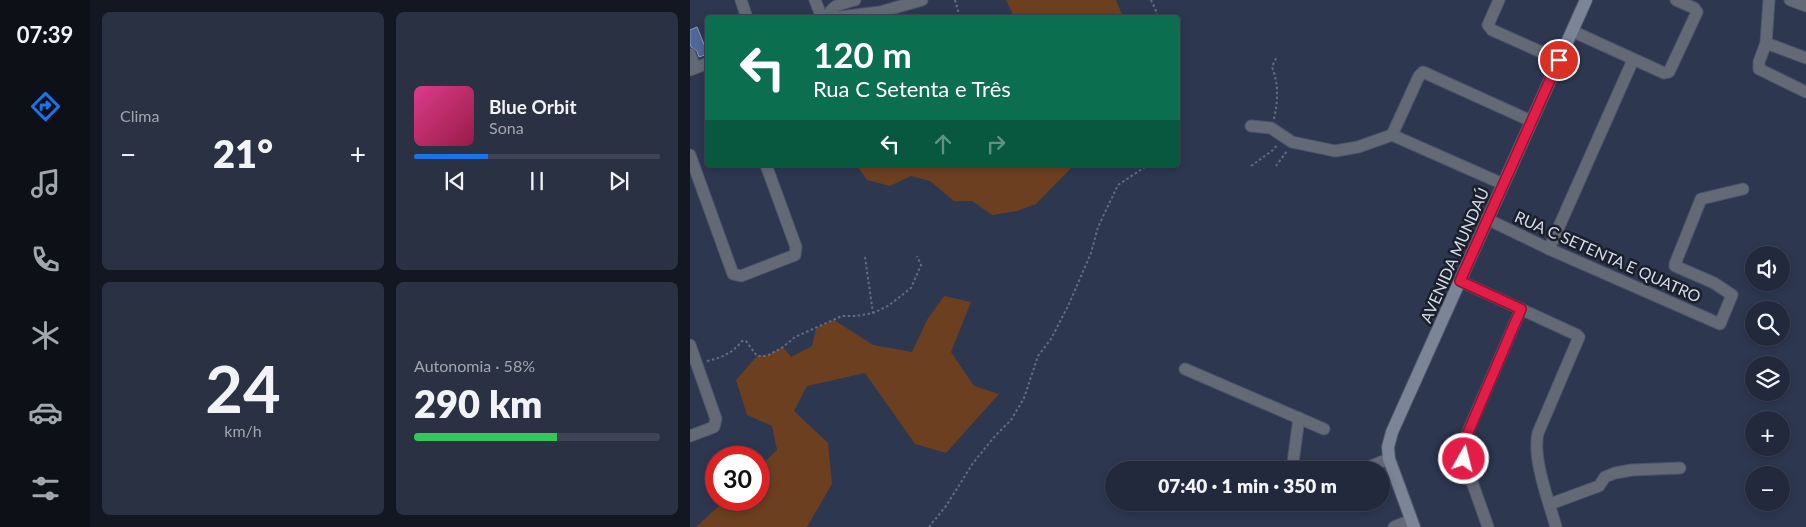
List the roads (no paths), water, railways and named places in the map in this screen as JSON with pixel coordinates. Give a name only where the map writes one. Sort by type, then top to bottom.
[{"type":"street","points":[[740,0],[746,15]]},
{"type":"street","points":[[814,0],[821,15]]},
{"type":"street","points":[[828,15],[832,8],[855,0]]},
{"type":"street","points":[[856,15],[880,12],[922,0]]},
{"type":"street","points":[[1499,0],[1488,25],[1492,30],[1559,60]]},
{"type":"street","name":"AVENIDA MUNDAÚ","points":[[1412,524],[1389,459],[1388,447],[1392,432],[1586,0]]},
{"type":"street","points":[[1572,31],[1633,60],[1664,73],[1669,72],[1697,10],[1676,0]]},
{"type":"street","points":[[1769,0],[1766,43],[1759,62],[1759,69],[1806,92]]},
{"type":"street","points":[[1790,0],[1806,6]]},
{"type":"street","points":[[1766,43],[1806,58]]},
{"type":"street","points":[[690,54],[692,69],[705,64]]},
{"type":"street","points":[[1549,249],[1633,60]]},
{"type":"street","points":[[1392,135],[1419,76],[1423,72],[1532,122]]},
{"type":"street","points":[[1251,126],[1271,128],[1288,139],[1335,151],[1358,147],[1392,135],[1503,184]]},
{"type":"street","points":[[690,155],[735,276],[741,276],[796,252],[796,247],[767,167]]},
{"type":"street","name":"RUA C SETENTA E QUATRO","points":[[1487,220],[1720,324],[1732,295],[1714,283],[1674,264],[1700,199],[1743,189]]},
{"type":"street","points":[[1460,281],[1579,337],[1538,432],[1536,442],[1538,461],[1556,527]]},
{"type":"street","points":[[1488,527],[1464,459],[1464,442],[1521,309]]},
{"type":"street","points":[[690,345],[716,419],[714,428],[690,436]]},
{"type":"street","points":[[1185,369],[1324,429]]},
{"type":"street","points":[[1293,461],[1299,418]]},
{"type":"street","points":[[1384,461],[1389,459]]},
{"type":"street","points":[[1550,504],[1598,486],[1605,477],[1615,473],[1632,470],[1680,468]]},
{"type":"street","points":[[1394,527],[1412,524]]}]
